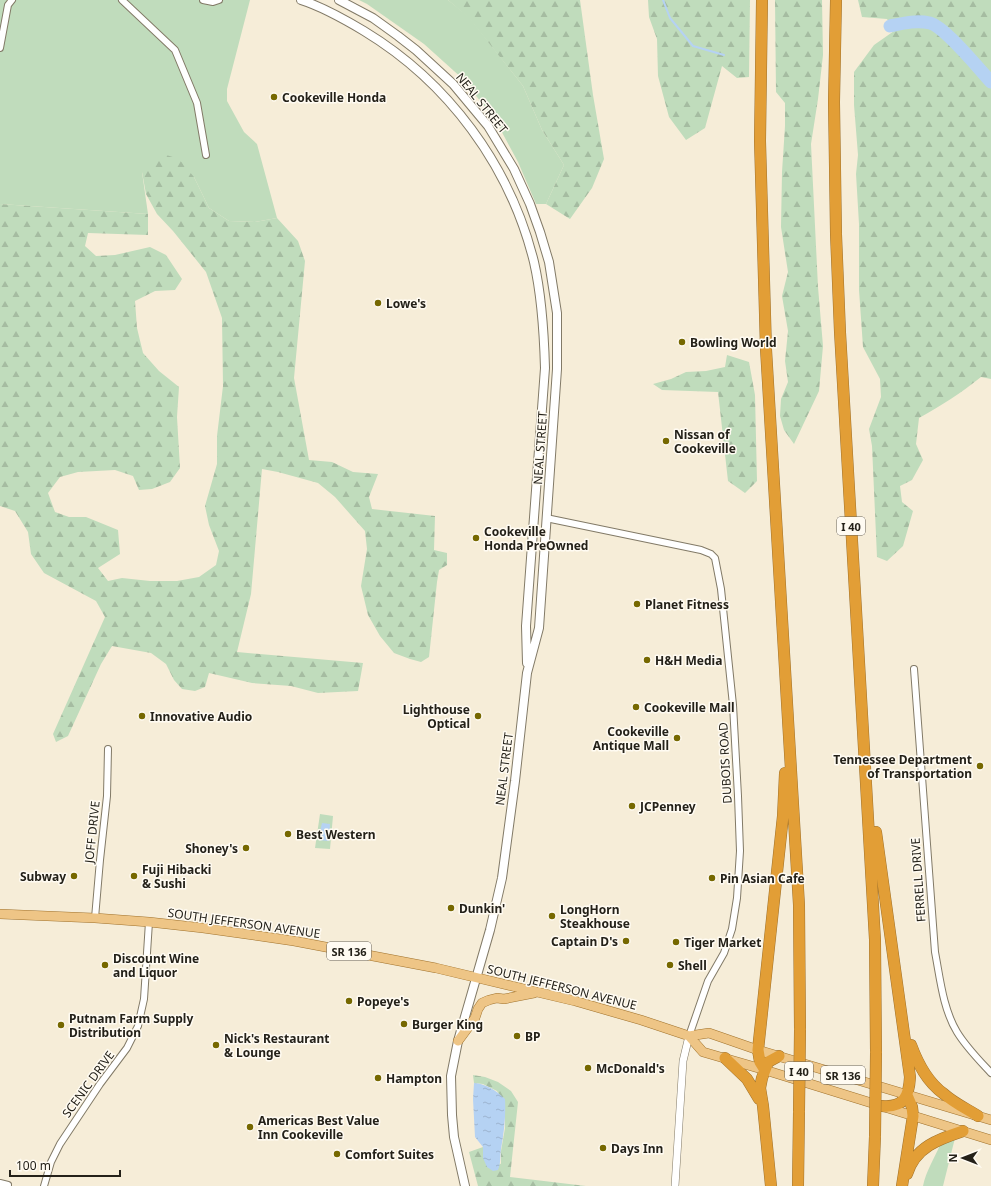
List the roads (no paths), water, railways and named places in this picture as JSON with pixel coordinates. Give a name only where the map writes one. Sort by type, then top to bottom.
[{"type":"highway","name":"I 40","points":[[762,0],[760,140],[765,318],[799,905],[800,1030],[798,1186]]},
{"type":"highway","name":"I 40","points":[[836,0],[834,102],[839,309],[875,940],[876,1053],[873,1186]]},
{"type":"highway","points":[[765,1070],[760,1062],[758,1050],[783,816],[788,723]]},
{"type":"highway","points":[[864,745],[885,905],[910,1069],[910,1084],[907,1095],[901,1103],[893,1106],[882,1106]]},
{"type":"highway","points":[[902,1013],[910,1045],[918,1064],[930,1081],[943,1094],[978,1116]]},
{"type":"highway","points":[[771,1186],[760,1084],[768,1062],[779,1056]]},
{"type":"highway","points":[[725,1058],[747,1079],[763,1106]]},
{"type":"highway","points":[[903,1186],[912,1116],[912,1107],[907,1095]]},
{"type":"highway","points":[[903,1186],[910,1166],[922,1150],[933,1142],[950,1135],[964,1132]]},
{"type":"main road","name":"NEAL STREET","points":[[301,0],[331,12],[389,47],[415,67],[447,99],[468,124],[482,144],[505,184],[520,220],[533,262],[542,307],[545,368],[526,626],[527,673],[515,781],[502,878],[490,930],[458,1041],[451,1076],[452,1115],[457,1153],[464,1186]]},
{"type":"main road","name":"NEAL STREET","points":[[338,0],[373,18],[422,56],[453,84],[488,126],[514,169],[530,204],[549,262],[557,313],[558,358],[539,628],[527,673]]},
{"type":"main road","name":"SOUTH JEFFERSON AVENUE","points":[[0,914],[149,922],[243,933],[294,941],[422,966],[536,992],[616,1013],[689,1036],[708,1033],[758,1050],[991,1120]]},
{"type":"main road","points":[[458,1041],[474,1018],[482,1003],[497,998],[536,992]]},
{"type":"main road","name":"SR 136","points":[[689,1036],[703,1052],[991,1140]]},
{"type":"street","points":[[0,48],[8,5],[12,0]]},
{"type":"street","points":[[122,0],[175,50],[197,103],[206,155]]},
{"type":"street","points":[[204,0],[213,2],[219,0]]},
{"type":"street","name":"DUBOIS ROAD","points":[[546,518],[701,550],[711,554],[715,558],[721,594],[732,705],[740,851],[737,898],[732,929],[724,953],[708,981],[689,1036]]},
{"type":"street","name":"FERRELL DRIVE","points":[[914,669],[934,952],[949,1016],[966,1046],[991,1073]]},
{"type":"street","name":"JOFF DRIVE","points":[[95,918],[107,796],[108,749]]},
{"type":"street","name":"SCENIC DRIVE","points":[[44,1186],[51,1162],[60,1144],[100,1084],[127,1048],[138,1026],[144,999],[149,922]]},
{"type":"street","points":[[675,1186],[682,1061],[689,1036]]},
{"type":"street","points":[[0,1183],[8,1185]]},
{"type":"water","points":[[322,823],[330,824],[329,841],[318,840]]},
{"type":"water","points":[[474,1083],[491,1088],[505,1099],[504,1124],[498,1170],[493,1171],[487,1167],[483,1158],[483,1147],[475,1137],[473,1099]]},
{"type":"waterway","points":[[663,0],[670,18],[693,46],[724,55]]},
{"type":"waterway","points":[[890,26],[910,22],[930,23],[936,26],[953,40],[991,82]]},
{"type":"place","name":"Cookeville Honda","points":[[274,97]]},
{"type":"place","name":"Lowe's","points":[[378,303]]},
{"type":"place","name":"Bowling World","points":[[682,342]]},
{"type":"place","name":"Nissan of Cookeville","points":[[666,441]]},
{"type":"place","name":"Cookeville Honda PreOwned","points":[[476,538]]},
{"type":"place","name":"Planet Fitness","points":[[637,604]]},
{"type":"place","name":"H&H Media","points":[[647,660]]},
{"type":"place","name":"Cookeville Mall","points":[[636,707]]},
{"type":"place","name":"Innovative Audio","points":[[142,716]]},
{"type":"place","name":"Lighthouse Optical","points":[[478,716]]},
{"type":"place","name":"Cookeville Antique Mall","points":[[677,738]]},
{"type":"place","name":"Tennessee Department of Transportation","points":[[980,766]]},
{"type":"place","name":"JCPenney","points":[[632,806]]},
{"type":"place","name":"Best Western","points":[[288,834]]},
{"type":"place","name":"Shoney's","points":[[246,848]]},
{"type":"place","name":"Subway","points":[[74,876]]},
{"type":"place","name":"Fuji Hibacki & Sushi","points":[[134,876]]},
{"type":"place","name":"Pin Asian Cafe","points":[[712,878]]},
{"type":"place","name":"Dunkin'","points":[[451,908]]},
{"type":"place","name":"LongHorn Steakhouse","points":[[552,916]]},
{"type":"place","name":"Captain D's","points":[[626,941]]},
{"type":"place","name":"Tiger Market","points":[[676,942]]},
{"type":"place","name":"Discount Wine and Liquor","points":[[105,965]]},
{"type":"place","name":"Shell","points":[[670,965]]},
{"type":"place","name":"Popeye's","points":[[349,1001]]},
{"type":"place","name":"Burger King","points":[[404,1024]]},
{"type":"place","name":"Putnam Farm Supply Distribution","points":[[61,1025]]},
{"type":"place","name":"BP","points":[[517,1036]]},
{"type":"place","name":"Nick's Restaurant & Lounge","points":[[216,1045]]},
{"type":"place","name":"McDonald's","points":[[588,1068]]},
{"type":"place","name":"Hampton","points":[[378,1078]]},
{"type":"place","name":"Americas Best Value Inn Cookeville","points":[[250,1127]]},
{"type":"place","name":"Days Inn","points":[[603,1148]]},
{"type":"place","name":"Comfort Suites","points":[[337,1154]]}]
